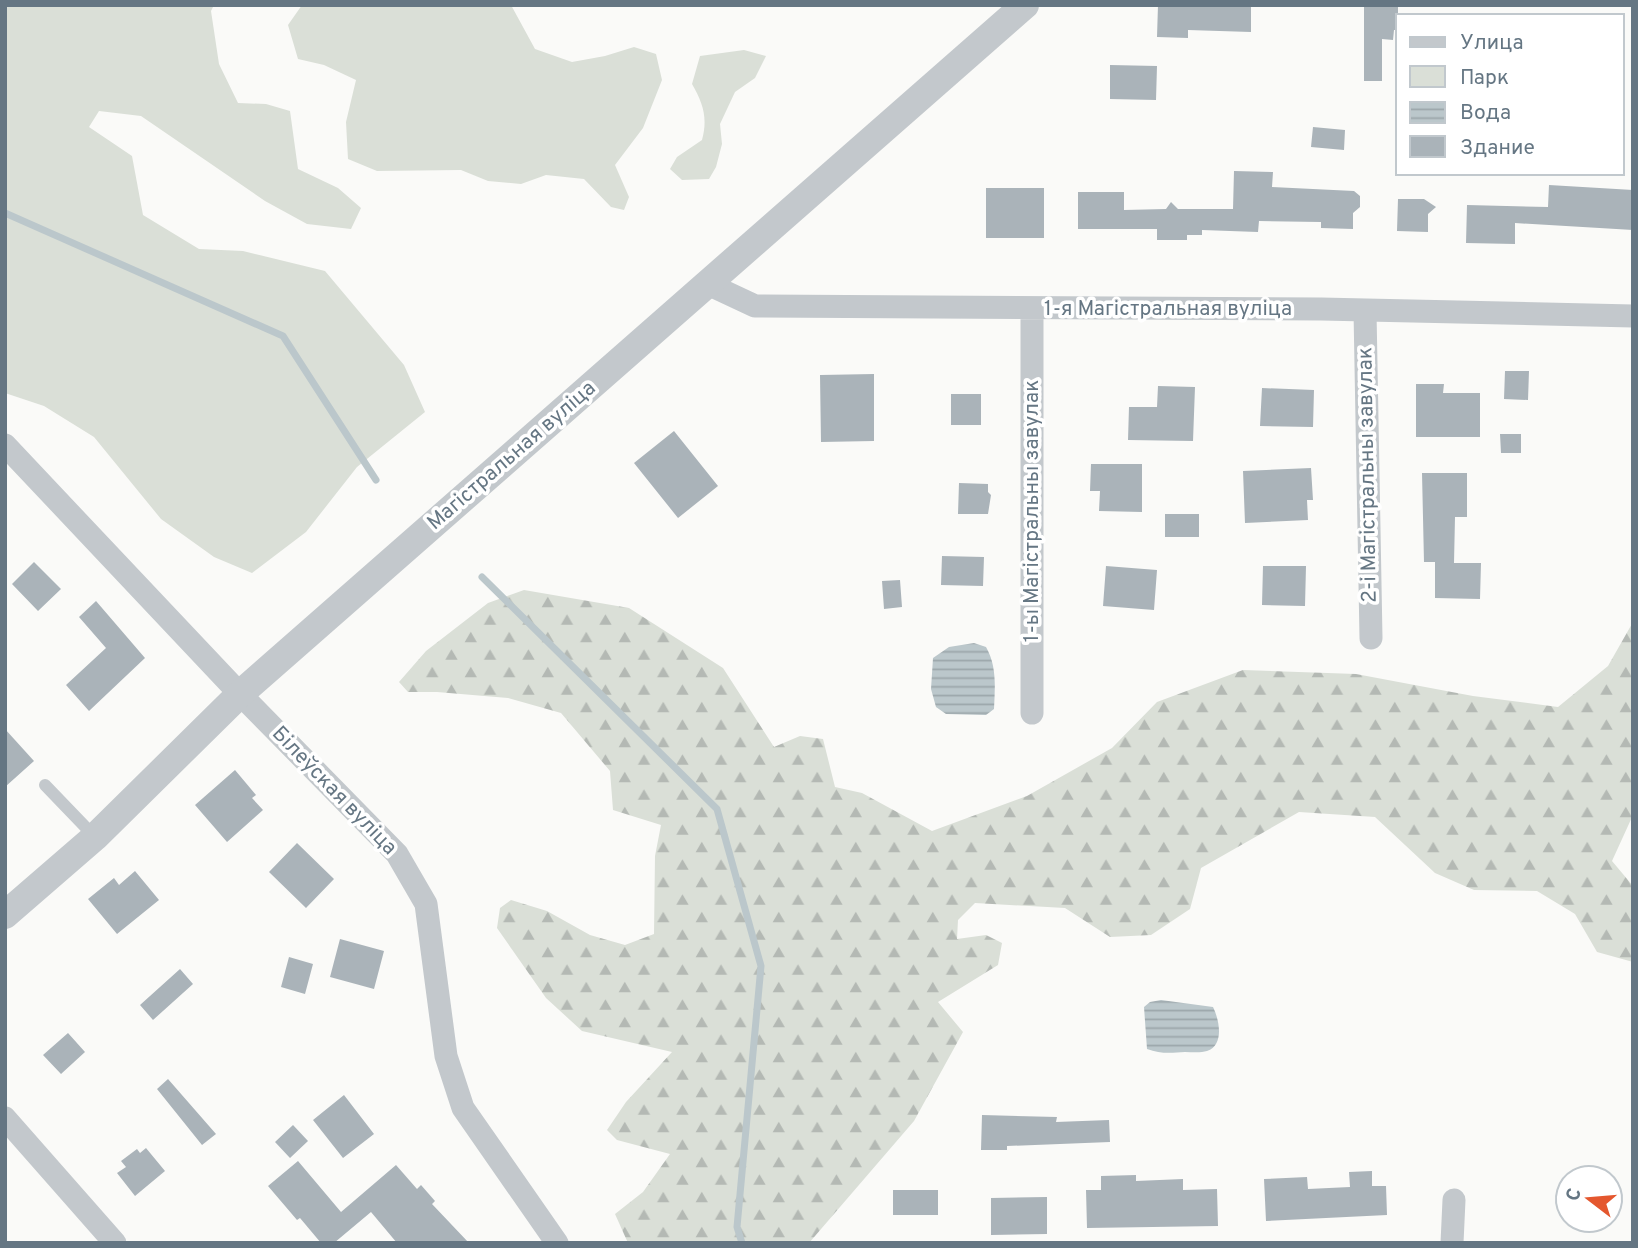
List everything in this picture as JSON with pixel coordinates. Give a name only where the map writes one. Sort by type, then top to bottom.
[{"type":"street","name":"Магістральная вуліца","points":[[5,915],[94,837],[240,694],[1025,5]]},
{"type":"street","name":"1-я Магістральная вуліца","points":[[708,284],[755,306],[1032,309],[1093,307],[1633,316]]},
{"type":"street","name":"1-ы Магістральны завулак","points":[[1032,309],[1032,713]]},
{"type":"street","name":"2-і Магістральны завулак","points":[[1365,311],[1371,638]]},
{"type":"street","name":"Білеўская вуліца","points":[[5,445],[240,694],[397,854],[426,904],[446,1056],[463,1108],[556,1243]]},
{"type":"street","points":[[5,1118],[115,1243]]},
{"type":"street","points":[[1452,1243],[1454,1200]]},
{"type":"lane","points":[[45,785],[94,837]]},
{"type":"green space","points":[[5,5],[214,5],[211,11],[219,64],[238,103],[266,104],[290,111],[298,169],[338,188],[361,208],[351,229],[307,224],[265,201],[141,116],[99,111],[89,127],[132,156],[143,215],[199,249],[243,251],[325,271],[404,365],[425,412],[357,467],[306,532],[252,573],[214,557],[161,519],[94,437],[44,406],[5,393]]},
{"type":"green space","points":[[302,5],[511,5],[535,49],[572,62],[634,47],[656,54],[662,80],[643,128],[615,165],[629,197],[624,210],[611,207],[584,179],[546,175],[521,184],[488,181],[461,170],[377,171],[348,159],[346,122],[356,80],[324,65],[298,59],[288,25]]},
{"type":"green space","points":[[744,50],[766,56],[755,78],[735,92],[720,124],[722,144],[716,167],[709,179],[682,180],[670,169],[677,157],[702,140],[704,132],[703,111],[692,84],[700,56]]},
{"type":"green space","points":[[524,590],[629,608],[723,668],[774,747],[800,736],[823,739],[835,787],[862,793],[932,831],[1027,796],[1112,748],[1157,702],[1243,670],[1356,674],[1473,696],[1558,707],[1608,666],[1633,622],[1633,815],[1612,861],[1633,886],[1633,962],[1597,952],[1575,914],[1537,891],[1474,890],[1435,873],[1375,817],[1299,812],[1201,868],[1190,909],[1151,935],[1110,937],[1065,908],[975,903],[958,920],[957,939],[986,935],[1002,943],[998,965],[938,1002],[963,1032],[914,1121],[809,1243],[628,1243],[615,1214],[643,1192],[670,1154],[617,1140],[607,1130],[626,1102],[672,1052],[582,1031],[546,998],[497,928],[500,908],[511,900],[547,911],[590,935],[625,945],[654,934],[655,856],[661,825],[613,810],[610,771],[561,713],[508,698],[408,692],[399,682],[426,651],[488,603]]},
{"type":"water","points":[[974,643],[986,647],[992,662],[994,709],[986,715],[946,714],[936,707],[931,689],[933,658],[949,647]]},
{"type":"water","points":[[1161,1000],[1213,1007],[1219,1031],[1213,1048],[1202,1052],[1170,1053],[1147,1049],[1144,1007],[1150,1002]]},
{"type":"building","points":[[1158,5],[1251,5],[1251,32],[1188,30],[1188,38],[1157,37]]},
{"type":"building","points":[[1364,5],[1398,5],[1393,40],[1382,39],[1382,81],[1364,81]]},
{"type":"building","points":[[1110,65],[1157,66],[1156,100],[1110,99]]},
{"type":"building","points":[[1313,127],[1345,130],[1344,150],[1311,147]]},
{"type":"building","points":[[1234,171],[1273,172],[1272,187],[1354,191],[1360,196],[1360,207],[1353,213],[1353,229],[1321,228],[1321,222],[1259,221],[1258,232],[1202,230],[1202,235],[1187,235],[1187,240],[1157,240],[1157,229],[1078,229],[1078,192],[1124,192],[1124,210],[1166,209],[1171,202],[1178,209],[1233,209]]},
{"type":"building","points":[[1549,185],[1633,190],[1633,230],[1515,223],[1515,244],[1466,243],[1467,205],[1548,207]]},
{"type":"building","points":[[986,188],[1044,188],[1044,238],[986,238]]},
{"type":"building","points":[[1398,199],[1424,199],[1436,207],[1428,214],[1428,232],[1397,231]]},
{"type":"building","points":[[1505,371],[1529,371],[1528,400],[1504,399]]},
{"type":"building","points":[[874,374],[874,441],[821,442],[820,375]]},
{"type":"building","points":[[1416,384],[1444,384],[1443,393],[1480,393],[1480,437],[1416,437]]},
{"type":"building","points":[[1158,386],[1195,387],[1193,441],[1128,440],[1129,407],[1157,407]]},
{"type":"building","points":[[1262,388],[1314,390],[1313,427],[1260,426]]},
{"type":"building","points":[[951,394],[981,394],[981,425],[951,425]]},
{"type":"building","points":[[674,431],[718,486],[678,518],[634,463]]},
{"type":"building","points":[[1500,434],[1521,434],[1521,453],[1501,453]]},
{"type":"building","points":[[1091,464],[1142,464],[1142,512],[1099,511],[1100,491],[1090,491]]},
{"type":"building","points":[[1311,468],[1313,500],[1307,500],[1308,520],[1245,523],[1243,471]]},
{"type":"building","points":[[1422,473],[1467,473],[1467,517],[1455,517],[1454,563],[1481,563],[1480,599],[1435,598],[1435,562],[1424,562]]},
{"type":"building","points":[[959,483],[988,484],[988,492],[991,495],[988,514],[958,514]]},
{"type":"building","points":[[1165,514],[1199,514],[1199,537],[1165,537]]},
{"type":"building","points":[[942,556],[984,557],[983,586],[941,585]]},
{"type":"building","points":[[34,562],[61,589],[38,611],[12,584]]},
{"type":"building","points":[[1106,566],[1157,570],[1154,610],[1103,606]]},
{"type":"building","points":[[1263,566],[1306,566],[1305,606],[1262,605]]},
{"type":"building","points":[[900,580],[902,607],[884,609],[882,581]]},
{"type":"building","points":[[96,601],[145,658],[89,711],[66,685],[106,648],[79,617]]},
{"type":"building","points":[[5,729],[34,761],[5,787]]},
{"type":"building","points":[[235,770],[256,795],[252,798],[263,810],[227,842],[195,805]]},
{"type":"building","points":[[297,843],[334,879],[306,908],[269,872]]},
{"type":"building","points":[[135,871],[159,900],[117,934],[88,899],[114,878],[119,885]]},
{"type":"building","points":[[340,939],[384,951],[374,989],[330,977]]},
{"type":"building","points":[[289,957],[313,964],[305,994],[281,987]]},
{"type":"building","points":[[180,969],[193,984],[153,1020],[140,1005]]},
{"type":"building","points":[[68,1033],[85,1052],[61,1074],[43,1055]]},
{"type":"building","points":[[168,1079],[216,1134],[202,1145],[157,1089]]},
{"type":"building","points":[[344,1095],[374,1134],[343,1158],[313,1120]]},
{"type":"building","points":[[982,1115],[1057,1117],[1056,1122],[1109,1120],[1110,1142],[1007,1146],[1007,1150],[981,1150]]},
{"type":"building","points":[[293,1125],[308,1141],[290,1158],[275,1142]]},
{"type":"building","points":[[146,1148],[165,1171],[135,1196],[117,1173],[126,1167],[121,1161],[137,1149],[140,1153]]},
{"type":"building","points":[[298,1161],[341,1212],[396,1165],[417,1189],[421,1185],[435,1201],[432,1204],[469,1243],[397,1243],[371,1212],[334,1243],[321,1243],[268,1186]]},
{"type":"building","points":[[1372,1171],[1372,1186],[1386,1186],[1387,1215],[1266,1221],[1264,1179],[1307,1177],[1308,1189],[1350,1187],[1349,1172]]},
{"type":"building","points":[[1136,1175],[1136,1181],[1183,1179],[1183,1190],[1217,1189],[1218,1226],[1087,1228],[1086,1190],[1101,1190],[1101,1176]]},
{"type":"building","points":[[893,1190],[938,1190],[938,1215],[893,1215]]},
{"type":"building","points":[[1047,1197],[1047,1234],[991,1235],[991,1198]]},
{"type":"waterway","points":[[5,213],[283,336],[376,480]]},
{"type":"waterway","points":[[482,577],[717,809],[761,966],[737,1227],[742,1243]]}]
